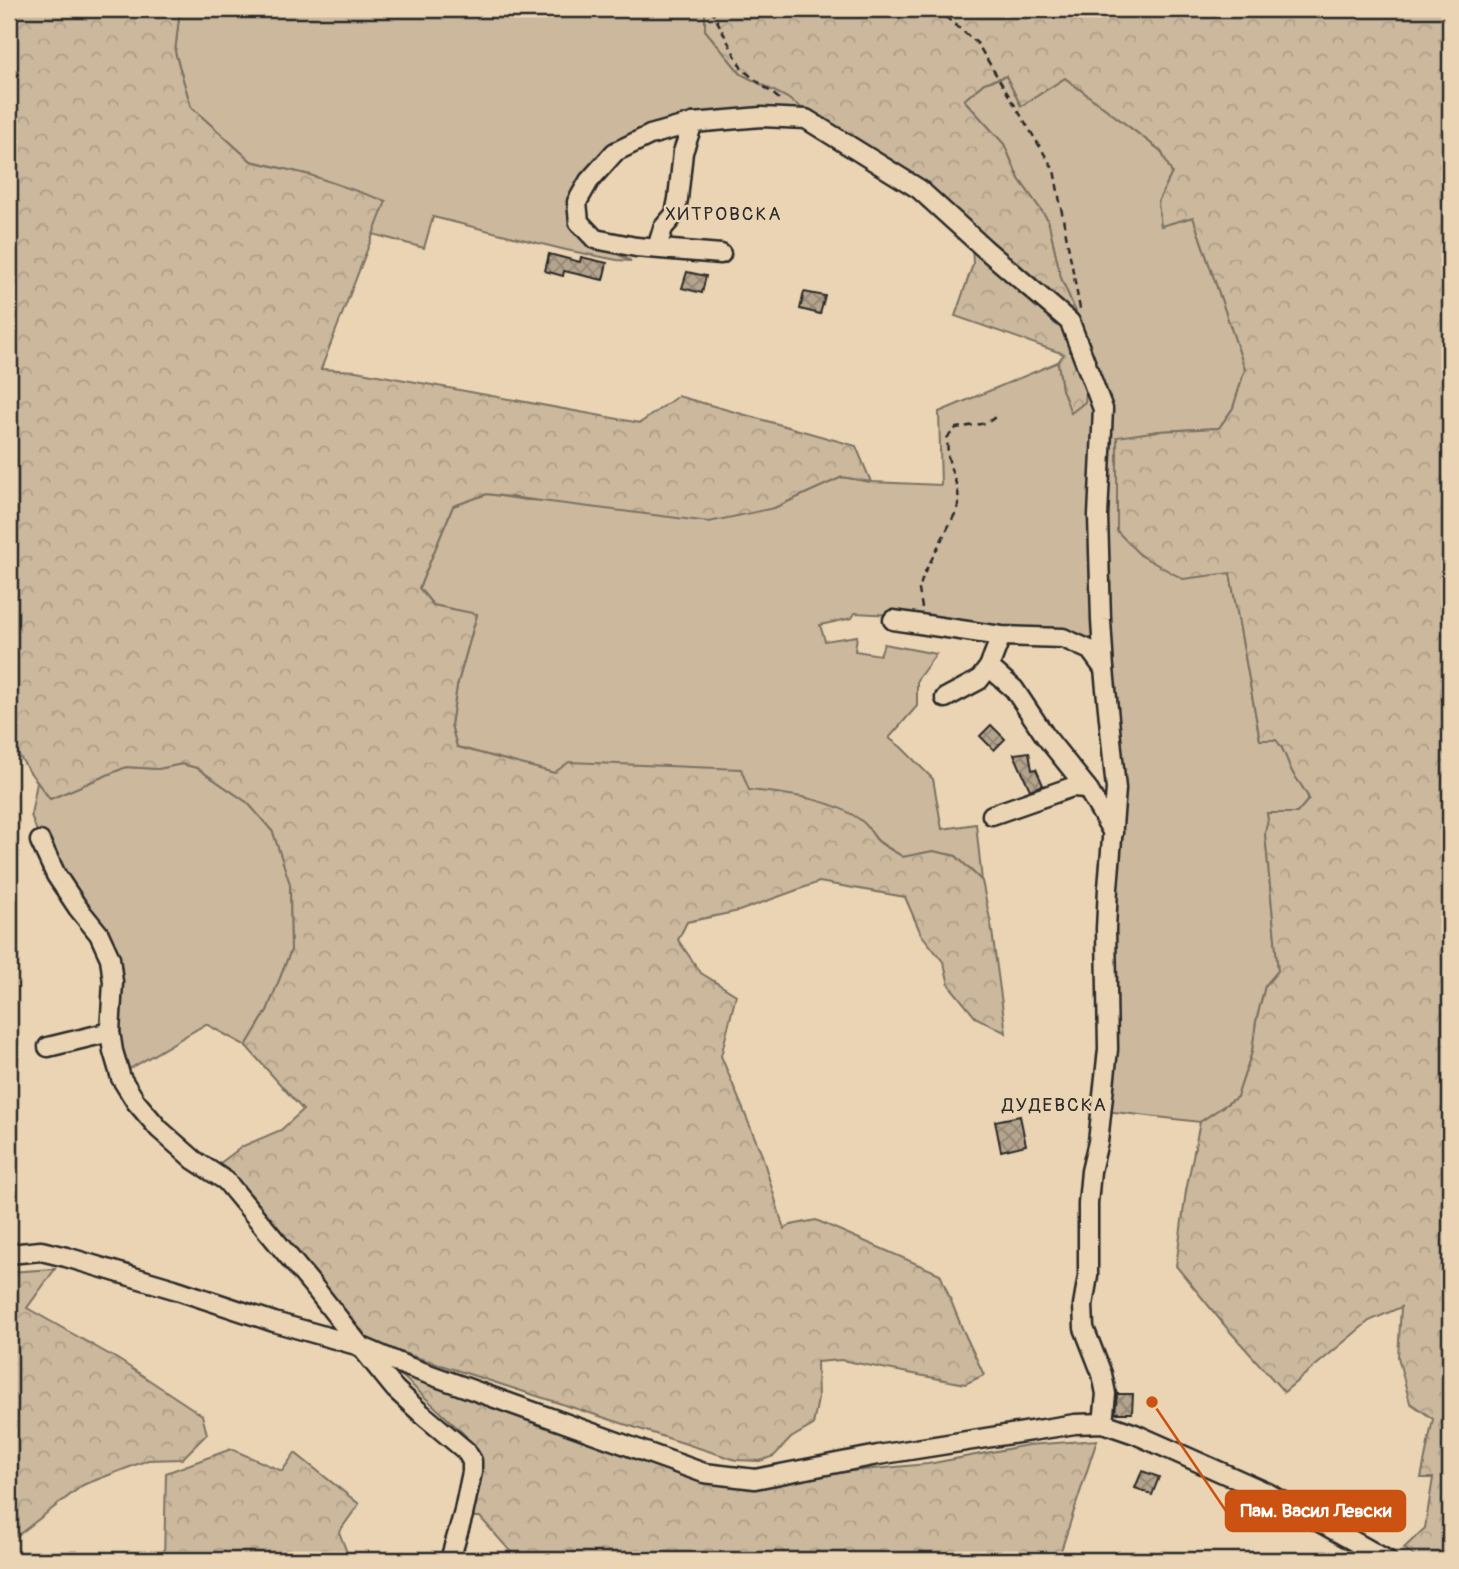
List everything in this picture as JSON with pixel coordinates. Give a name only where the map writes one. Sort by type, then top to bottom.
[{"type":"street","points":[[721,254],[636,247],[595,239],[579,222],[578,202],[589,181],[615,152],[650,135],[693,122],[761,117],[806,119],[919,188],[985,249],[1070,321],[1102,409],[1098,516],[1101,620],[1116,789],[1106,929],[1108,1049],[1099,1131],[1091,1171],[1088,1276],[1083,1305],[1084,1328],[1102,1374],[1106,1394],[1103,1423]]},
{"type":"street","points":[[657,248],[663,228],[675,214],[683,152],[693,122]]},
{"type":"street","points":[[892,620],[1001,636],[1063,638],[1090,650],[1104,669]]},
{"type":"street","points":[[945,698],[979,680],[989,667],[1001,636]]},
{"type":"street","points":[[989,667],[1014,689],[1046,737],[1087,788],[1113,833]]},
{"type":"street","points":[[992,816],[1072,786],[1087,788]]},
{"type":"street","points":[[40,841],[56,875],[99,934],[110,958],[113,982],[110,1032],[113,1051],[121,1077],[136,1102],[159,1129],[194,1160],[226,1181],[396,1389],[466,1451],[472,1461],[463,1515],[450,1560]]},
{"type":"street","points":[[48,1047],[110,1032]]},
{"type":"street","points":[[9,1254],[41,1251],[66,1256],[274,1322],[360,1346],[406,1366],[704,1473],[755,1479],[878,1455],[1075,1424],[1103,1423],[1135,1434],[1268,1493],[1387,1560]]},
{"type":"path","points":[[711,9],[742,69],[785,102]]},
{"type":"path","points":[[936,9],[977,43],[1054,170],[1081,318]]},
{"type":"path","points":[[922,609],[919,590],[923,576],[960,501],[948,461],[947,438],[956,428],[987,423],[998,415]]},
{"type":"green space","points":[[9,9],[180,9],[175,52],[191,107],[251,161],[310,175],[386,201],[321,369],[356,371],[640,423],[678,396],[856,446],[871,482],[842,477],[774,508],[709,522],[487,494],[453,506],[419,588],[433,605],[477,614],[457,686],[451,725],[457,747],[554,773],[569,762],[741,769],[749,790],[809,798],[838,807],[863,822],[879,842],[903,857],[933,851],[956,856],[982,881],[991,924],[1006,1033],[975,1017],[949,985],[944,963],[921,934],[905,897],[819,882],[739,911],[687,922],[678,940],[701,973],[736,995],[721,1056],[762,1155],[784,1229],[816,1220],[940,1274],[984,1375],[965,1384],[841,1360],[817,1362],[818,1399],[813,1425],[791,1438],[774,1456],[760,1461],[736,1460],[394,1350],[354,1333],[215,1167],[243,1146],[281,1130],[303,1110],[246,1046],[267,1011],[291,950],[290,884],[273,832],[248,803],[197,768],[182,764],[158,769],[126,767],[50,799],[9,740]]},
{"type":"green space","points":[[180,9],[705,9],[705,30],[741,74],[786,97],[828,126],[722,118],[611,158],[577,219],[579,236],[631,261],[566,250],[433,217],[424,248],[373,234],[310,175],[251,161],[191,107],[175,52]]},
{"type":"green space","points":[[705,9],[1450,9],[1450,1560],[1418,1560],[1404,1548],[1425,1528],[1433,1478],[1421,1478],[1433,1419],[1410,1403],[1398,1357],[1401,1307],[1369,1321],[1284,1392],[1176,1266],[1186,1191],[1200,1122],[1237,1097],[1252,1052],[1265,986],[1278,971],[1265,833],[1267,813],[1297,813],[1309,799],[1276,740],[1260,740],[1230,573],[1183,579],[1140,555],[1117,531],[1117,437],[1159,431],[1219,428],[1233,408],[1245,369],[1193,217],[1161,226],[1158,202],[1172,173],[1161,151],[1065,78],[1021,106],[1006,76],[984,83],[964,100],[1004,144],[1019,179],[1048,220],[1061,278],[1091,347],[1085,402],[1071,413],[1062,389],[1058,362],[1064,354],[955,316],[973,264],[972,241],[828,126],[786,97],[741,74],[705,30]]},
{"type":"green space","points":[[1007,76],[1021,106],[1065,78],[1161,151],[1172,173],[1158,202],[1161,226],[1193,217],[1245,369],[1233,408],[1219,428],[1159,431],[1117,438],[1230,573],[1260,740],[1277,740],[1309,799],[1297,813],[1267,813],[1265,833],[1278,971],[1265,986],[1252,1052],[1237,1097],[1200,1122],[1106,1111],[1116,812],[1096,653],[893,615],[855,613],[852,618],[820,625],[825,641],[857,636],[855,651],[880,655],[884,644],[936,654],[917,680],[917,706],[889,738],[933,779],[942,829],[976,824],[982,881],[956,856],[933,851],[903,857],[878,841],[864,823],[554,773],[457,747],[451,725],[457,686],[477,615],[433,605],[419,588],[453,506],[487,494],[526,500],[774,508],[842,477],[871,482],[941,485],[939,412],[1058,362],[1062,389],[1091,347],[1061,278],[1048,220],[1019,179],[1004,144],[964,100],[984,83]]},
{"type":"green space","points":[[182,764],[197,768],[248,803],[273,832],[290,883],[291,950],[267,1011],[246,1046],[206,1024],[126,1071],[119,1058],[116,970],[45,854],[31,815],[37,782],[50,799],[126,767],[158,769]]},
{"type":"green space","points":[[55,1269],[27,1308],[119,1360],[202,1415],[207,1434],[182,1459],[148,1460],[83,1485],[17,1536],[9,1538],[9,1272]]},
{"type":"green space","points":[[410,1371],[704,1481],[763,1479],[928,1464],[1028,1445],[1097,1440],[1058,1560],[518,1560],[480,1517],[473,1517],[477,1472],[466,1436],[398,1372]]},
{"type":"green space","points":[[231,1449],[282,1471],[295,1453],[359,1504],[339,1532],[350,1560],[164,1560],[166,1473]]},
{"type":"building","points":[[549,254],[580,262],[581,257],[607,263],[603,280],[564,271],[563,276],[545,271]]},
{"type":"building","points":[[687,272],[706,276],[702,293],[682,288]]},
{"type":"building","points":[[804,292],[825,296],[820,314],[800,309]]},
{"type":"building","points":[[991,725],[1005,739],[994,750],[980,736]]},
{"type":"building","points":[[1029,752],[1032,770],[1036,769],[1043,785],[1030,790],[1014,754]]},
{"type":"building","points":[[1020,1116],[1026,1145],[1001,1151],[995,1121]]},
{"type":"building","points":[[1117,1394],[1133,1394],[1132,1413],[1115,1413]]},
{"type":"building","points":[[1142,1471],[1159,1477],[1152,1495],[1135,1488]]},
{"type":"place","name":"Пам. Васил Левски","points":[[1152,1402]]},
{"type":"district","name":"ХИТРОВСКА","points":[[724,213]]},
{"type":"district","name":"ДУДЕВСКА","points":[[1055,1104]]}]
